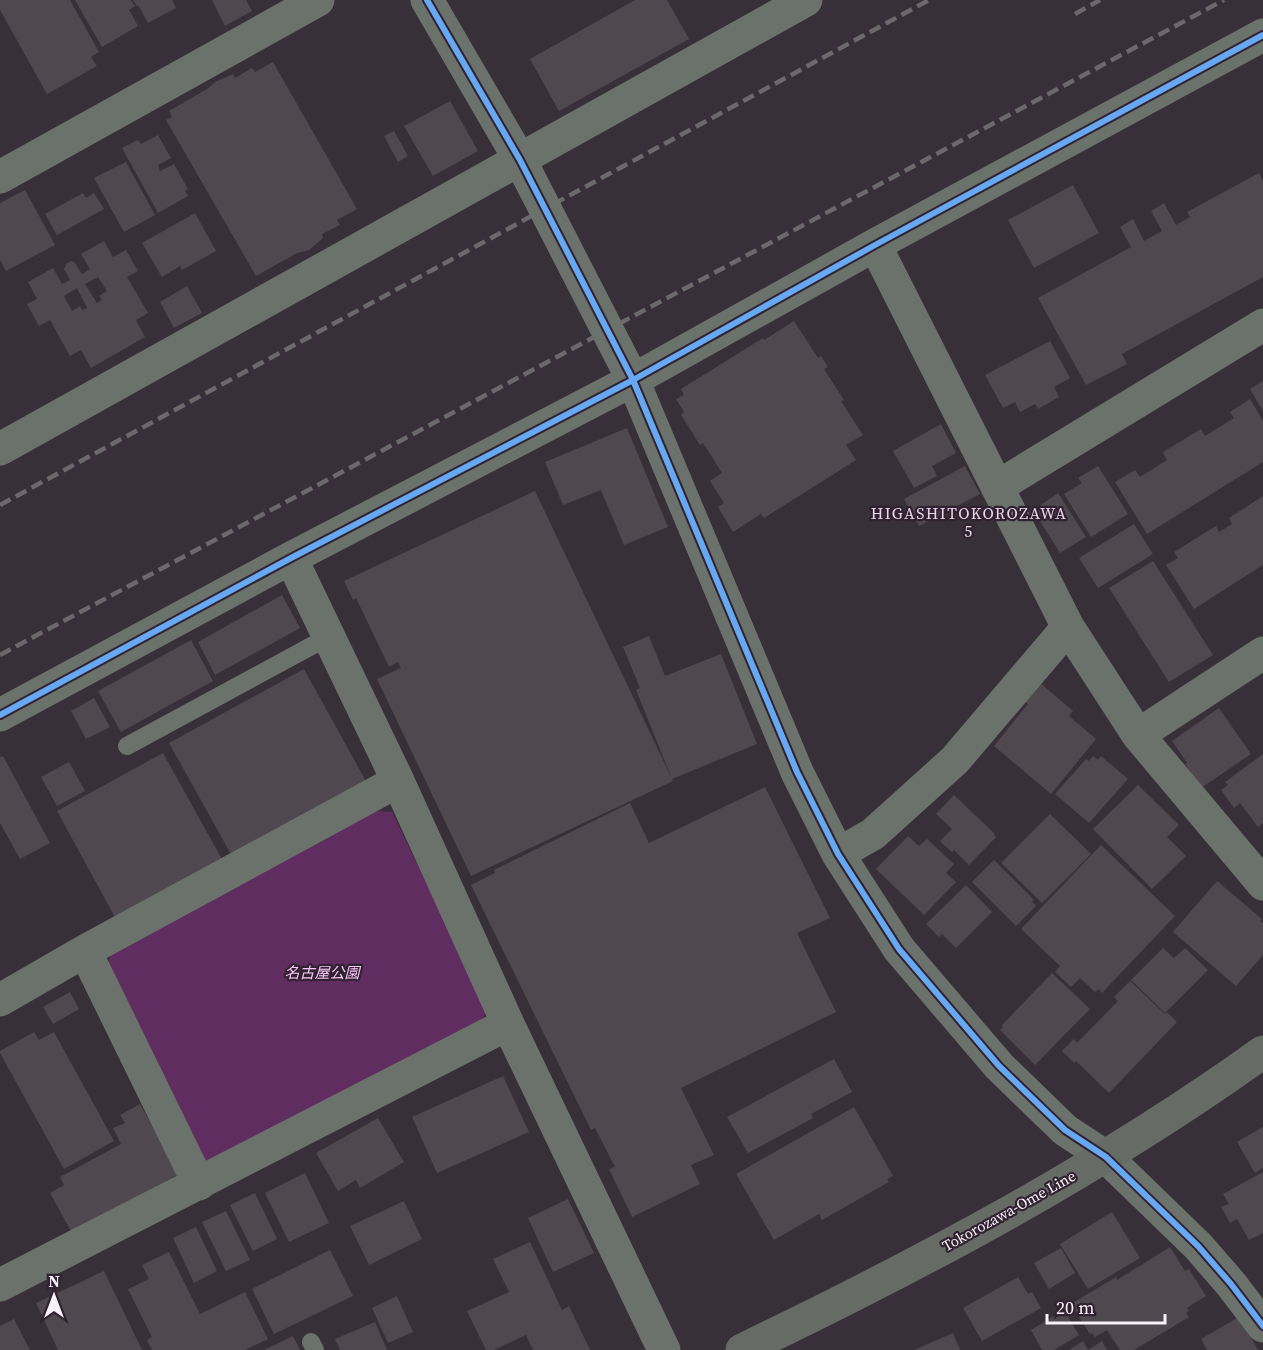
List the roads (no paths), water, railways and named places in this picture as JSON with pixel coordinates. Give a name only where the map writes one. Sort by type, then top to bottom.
[{"type":"main road","name":"Tokorozawa-Ome Line","points":[[742,1350],[835,1306],[952,1244],[1106,1157],[1263,1052]]},
{"type":"street","points":[[0,177],[318,0]]},
{"type":"street","points":[[427,0],[520,160],[633,380],[796,772],[838,854],[899,949],[999,1066],[1065,1130],[1106,1157],[1198,1246],[1263,1326]]},
{"type":"street","points":[[0,449],[806,0]]},
{"type":"street","points":[[0,715],[291,558],[633,380],[875,245],[1263,35]]},
{"type":"street","points":[[875,245],[1068,627],[1138,735],[1263,884]]},
{"type":"street","points":[[997,487],[1263,325]]},
{"type":"street","points":[[291,558],[398,781],[508,1024],[664,1350]]},
{"type":"street","points":[[838,854],[873,834],[955,760],[1068,627]]},
{"type":"street","points":[[1138,735],[1263,653]]},
{"type":"street","points":[[0,999],[398,781]]},
{"type":"street","points":[[85,951],[199,1184]]},
{"type":"street","points":[[0,1285],[508,1024]]},
{"type":"lane","points":[[127,746],[328,637]]},
{"type":"railway","points":[[0,505],[929,0]]},
{"type":"railway","points":[[1075,14],[1100,0]]},
{"type":"railway","points":[[0,655],[1224,0]]},
{"type":"district","name":"HIGASHITOKOROZAWA 5","points":[[969,522]]},
{"type":"park label","name":"名古屋公園","points":[[322,973]]}]
